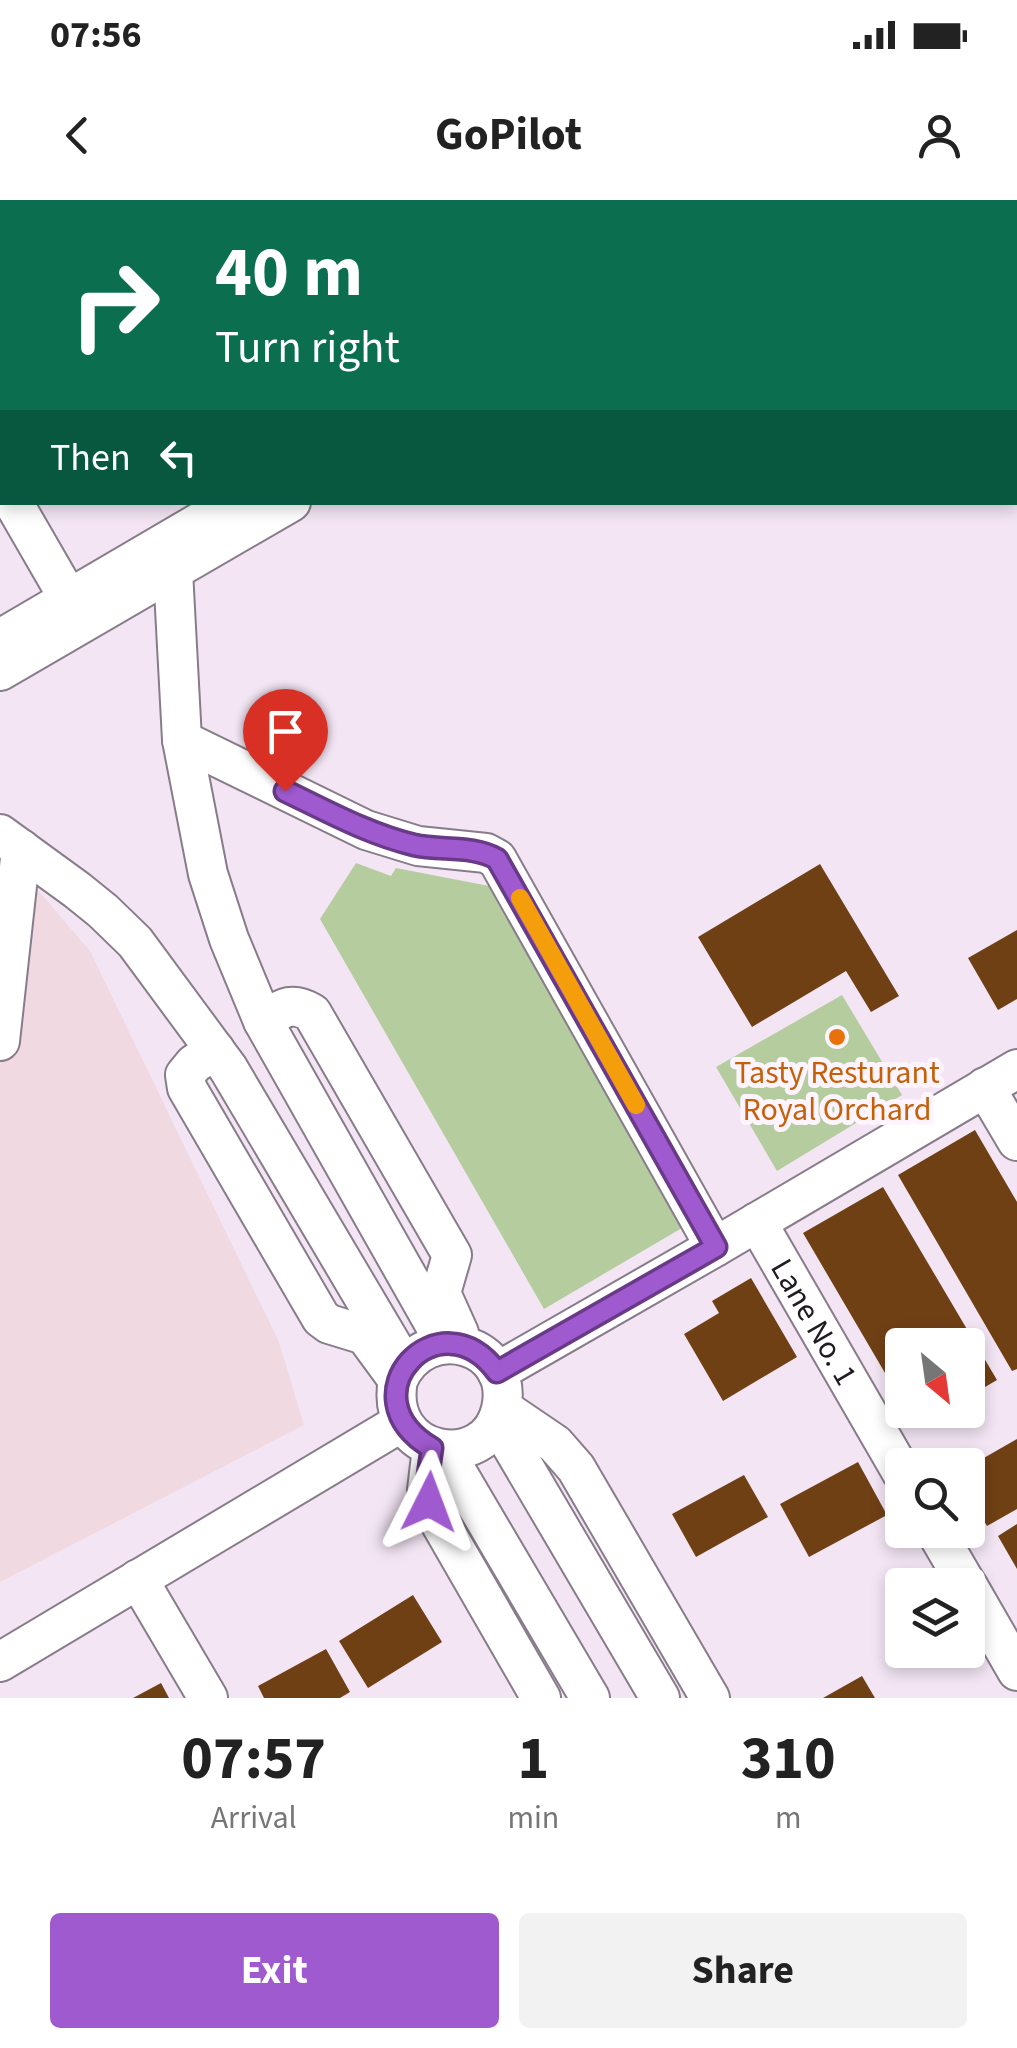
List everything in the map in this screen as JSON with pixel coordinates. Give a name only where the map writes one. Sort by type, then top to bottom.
[{"type":"street","points":[[14,505],[68,599]]},
{"type":"street","points":[[0,671],[166,559],[230,505]]},
{"type":"street","points":[[0,638],[68,599],[284,505]]},
{"type":"street","points":[[166,559],[182,740],[208,874],[246,984],[263,1022],[455,1344]]},
{"type":"street","points":[[182,740],[366,830],[418,846],[486,853],[497,859],[716,1247]]},
{"type":"street","points":[[0,1041],[10,842]]},
{"type":"street","points":[[10,842],[102,910],[135,942],[215,1050],[185,1075],[186,1088],[320,1318],[365,1335],[401,1374]]},
{"type":"street","points":[[660,1698],[499,1400],[478,1351],[455,1344],[430,1347],[416,1355],[401,1374],[397,1408],[414,1437],[438,1449],[476,1444],[488,1434],[499,1400],[716,1247],[1001,1078],[1017,1142]]},
{"type":"street","name":"Lane No. 1","points":[[757,1222],[888,1448]]},
{"type":"street","points":[[499,1400],[554,1444],[576,1468],[710,1698]]},
{"type":"street","points":[[0,1662],[402,1422]]},
{"type":"street","points":[[438,1449],[427,1490],[431,1508],[541,1698]]},
{"type":"street","points":[[438,1449],[590,1698]]},
{"type":"street","points":[[138,1579],[208,1698]]},
{"type":"street","points":[[985,1616],[1017,1671]]},
{"type":"shaded area","points":[[0,854],[90,951],[279,1342],[304,1425],[0,1582]]},
{"type":"green space","points":[[356,863],[391,876],[396,868],[489,886],[687,1225],[544,1309],[320,919]]},
{"type":"green space","points":[[842,995],[902,1095],[777,1171],[716,1067]]},
{"type":"building","points":[[820,864],[899,996],[871,1012],[846,971],[752,1027],[698,937]]},
{"type":"building","points":[[1017,930],[1017,999],[998,1010],[968,958]]},
{"type":"building","points":[[975,1130],[1017,1202],[1017,1369],[1012,1371],[898,1175]]},
{"type":"building","points":[[883,1187],[966,1328],[885,1328],[885,1373],[803,1233]]},
{"type":"building","points":[[751,1278],[797,1357],[723,1401],[684,1334],[719,1313],[712,1301]]},
{"type":"building","points":[[985,1360],[997,1380],[985,1387]]},
{"type":"building","points":[[1017,1439],[1017,1509],[987,1526],[985,1523],[985,1457]]},
{"type":"building","points":[[858,1462],[885,1516],[809,1557],[780,1504]]},
{"type":"building","points":[[744,1475],[768,1517],[696,1557],[672,1514]]},
{"type":"building","points":[[1017,1524],[1017,1569],[998,1536]]},
{"type":"building","points":[[413,1595],[442,1642],[368,1688],[339,1641]]},
{"type":"building","points":[[326,1649],[350,1692],[340,1698],[264,1698],[258,1686]]},
{"type":"building","points":[[862,1676],[875,1698],[823,1698]]},
{"type":"building","points":[[161,1683],[169,1698],[133,1698]]},
{"type":"slow traffic","points":[[520,898],[636,1105]]},
{"type":"place","name":"Tasty Resturant Royal Orchard","points":[[837,1037]]},
{"type":"route","points":[[285,791],[393,840],[439,850],[486,853],[497,859],[716,1247],[497,1372],[478,1351],[465,1346],[445,1343],[416,1355],[398,1380],[397,1408],[414,1437],[432,1448],[427,1482],[429,1502]]}]
